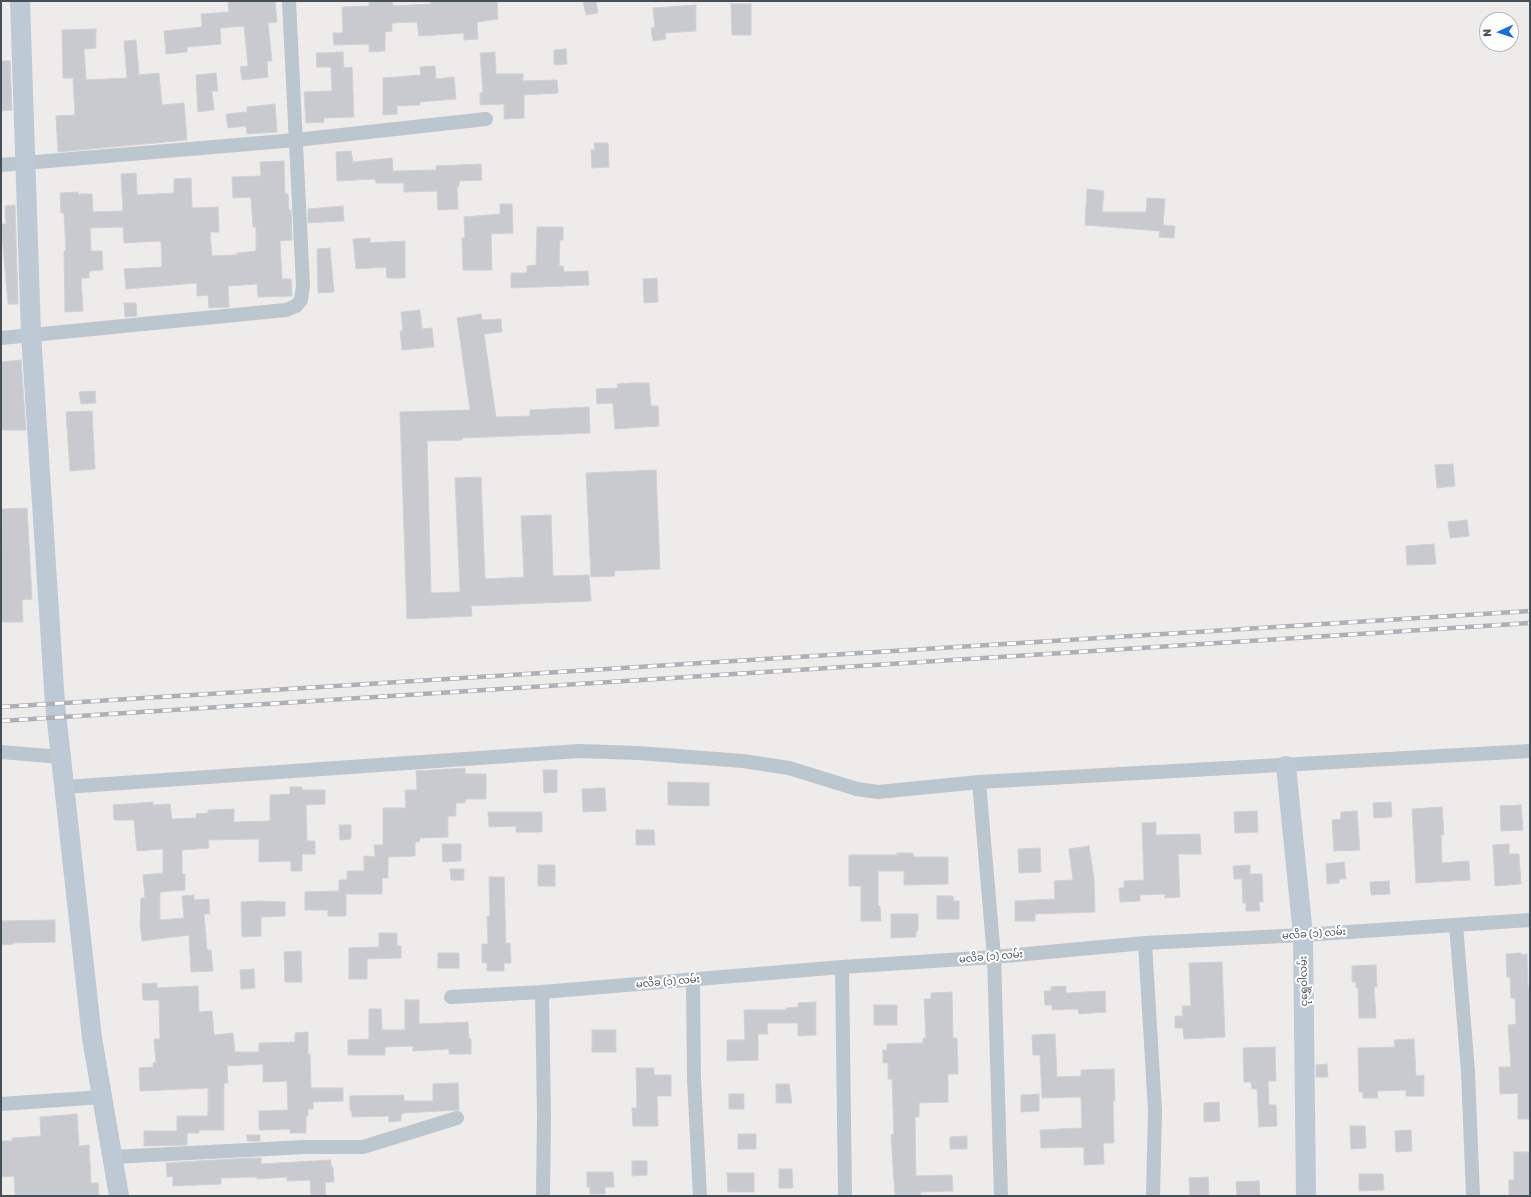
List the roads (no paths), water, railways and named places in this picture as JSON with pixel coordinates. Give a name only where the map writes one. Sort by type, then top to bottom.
[{"type":"street","points":[[20,1],[31,334],[55,704],[92,1038],[119,1196]]},
{"type":"street","points":[[1,338],[286,310],[296,306],[301,300],[303,286],[289,1]]},
{"type":"street","points":[[1,165],[296,140],[486,119]]},
{"type":"street","points":[[65,787],[579,751],[638,753],[743,761],[789,768],[857,789],[878,792],[979,782],[1286,766],[1530,751]]},
{"type":"street","points":[[1,752],[61,757]]},
{"type":"street","name":"ငုရွှေဝါလမ်း","points":[[1286,766],[1303,935],[1306,1196]]},
{"type":"street","points":[[979,782],[994,957],[1001,1196]]},
{"type":"street","name":"မလိခ (၁) လမ်း","points":[[452,997],[542,992],[842,967],[994,957],[1145,943],[1303,935],[1530,920]]},
{"type":"street","points":[[1456,925],[1468,1072],[1473,1196]]},
{"type":"street","points":[[1145,943],[1155,1110],[1153,1196]]},
{"type":"street","points":[[842,967],[846,1196]]},
{"type":"street","points":[[693,980],[694,1079],[700,1196]]},
{"type":"street","points":[[542,992],[544,1116],[543,1196]]},
{"type":"street","points":[[1,1104],[102,1097]]},
{"type":"street","points":[[112,1157],[305,1147],[363,1147],[457,1118]]},
{"type":"railway","points":[[1,707],[1530,611]]},
{"type":"railway","points":[[1,721],[1530,623]]}]
